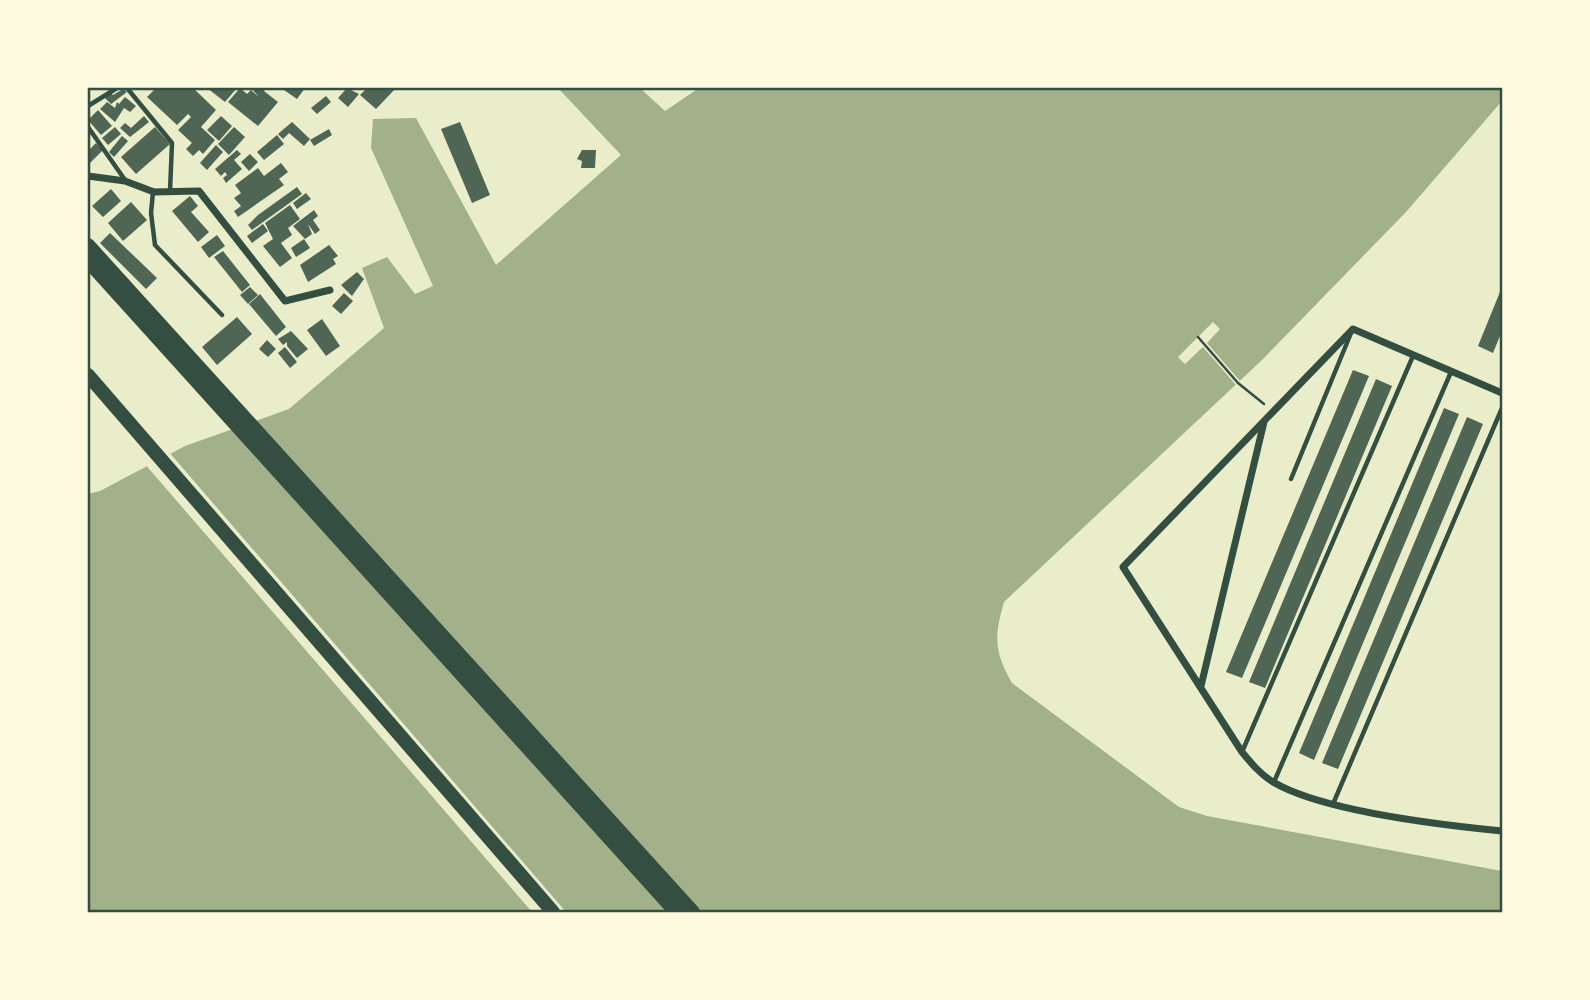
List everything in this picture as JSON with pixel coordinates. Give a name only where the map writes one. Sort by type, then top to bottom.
[{"type":"main road","points":[[88,244],[693,912]]},
{"type":"main road","points":[[88,261],[676,912]]},
{"type":"main road","points":[[88,375],[553,912]]},
{"type":"street","points":[[88,176],[125,181],[154,192],[199,191],[285,301],[330,290]]},
{"type":"street","points":[[1503,393],[1353,329],[1123,567],[1242,752],[1258,771],[1274,783],[1333,804],[1503,831]]},
{"type":"street","points":[[1201,686],[1265,422]]},
{"type":"lane","points":[[88,106],[117,88]]},
{"type":"lane","points":[[127,88],[172,143],[170,191]]},
{"type":"lane","points":[[88,127],[125,181]]},
{"type":"lane","points":[[154,192],[150,213],[155,245],[222,315]]},
{"type":"lane","points":[[1291,479],[1353,329]]},
{"type":"lane","points":[[1242,752],[1413,356]]},
{"type":"lane","points":[[1274,783],[1451,372]]},
{"type":"lane","points":[[1333,804],[1503,408]]},
{"type":"path","points":[[1198,337],[1238,383],[1273,412]]},
{"type":"shaded area","points":[[558,88],[640,88],[665,111],[699,88],[1502,88],[1502,101],[1406,212],[1262,360],[1004,602],[997,635],[999,653],[1012,683],[1179,807],[1207,816],[1502,871],[1502,912],[88,912],[88,494],[100,491],[185,446],[289,409],[384,328],[362,268],[387,257],[415,294],[433,286],[371,148],[373,119],[416,118],[496,265],[621,155]]},
{"type":"pier","points":[[1213,322],[1220,329],[1207,343],[1240,381],[1236,385],[1203,347],[1185,364],[1178,357]]},
{"type":"pier","points":[[168,451],[566,912],[532,912],[144,463]]},
{"type":"building","points":[[156,88],[193,88],[216,110],[201,127],[215,140],[203,154],[199,150],[193,156],[186,149],[192,143],[178,130],[191,117],[188,114],[177,125],[147,97]]},
{"type":"building","points":[[207,88],[237,88],[225,102]]},
{"type":"building","points":[[240,88],[247,94],[251,90],[259,97],[251,88],[266,88],[264,91],[278,102],[258,126],[228,102]]},
{"type":"building","points":[[305,88],[297,99],[284,90]]},
{"type":"building","points":[[347,88],[359,94],[348,107],[338,98]]},
{"type":"building","points":[[367,88],[396,88],[376,109],[360,95]]},
{"type":"building","points":[[123,89],[127,92],[111,104],[102,95],[110,92],[113,95]]},
{"type":"building","points":[[326,96],[331,102],[317,114],[311,108]]},
{"type":"building","points":[[125,97],[136,106],[130,112],[124,108],[115,122],[100,109],[107,102],[115,108],[117,102],[119,104]]},
{"type":"building","points":[[98,110],[112,126],[101,135],[88,120]]},
{"type":"building","points":[[144,116],[149,122],[130,137],[120,128],[125,123],[131,128]]},
{"type":"building","points":[[221,116],[232,126],[219,141],[207,130]]},
{"type":"building","points":[[292,122],[310,139],[304,146],[289,133],[283,139],[278,134]]},
{"type":"building","points":[[460,122],[490,195],[472,203],[441,129]]},
{"type":"building","points":[[115,127],[121,134],[108,145],[102,138]]},
{"type":"building","points":[[155,127],[170,144],[136,174],[121,157]]},
{"type":"building","points":[[234,127],[245,137],[229,155],[218,144]]},
{"type":"building","points":[[329,129],[332,135],[314,146],[310,140]]},
{"type":"building","points":[[277,135],[284,144],[264,160],[257,152]]},
{"type":"building","points":[[122,136],[128,141],[114,157],[109,152]]},
{"type":"building","points":[[96,143],[103,150],[89,164],[88,151]]},
{"type":"building","points":[[216,145],[223,152],[207,170],[200,163]]},
{"type":"building","points":[[237,150],[241,154],[234,160],[242,169],[226,183],[223,178],[227,175],[225,172],[221,176],[215,169]]},
{"type":"building","points":[[582,150],[596,150],[595,168],[581,168],[582,161],[577,159]]},
{"type":"building","points":[[250,154],[258,162],[249,171],[241,162]]},
{"type":"building","points":[[281,163],[288,172],[279,179],[284,185],[238,217],[234,211],[241,206],[234,198],[241,193],[235,185],[258,168],[264,176]]},
{"type":"building","points":[[297,187],[302,194],[252,230],[248,225],[258,215]]},
{"type":"building","points":[[111,189],[121,201],[103,217],[92,206]]},
{"type":"building","points":[[306,193],[311,199],[297,209],[293,203]]},
{"type":"building","points":[[190,196],[198,206],[191,212],[209,232],[198,242],[172,211]]},
{"type":"building","points":[[131,202],[147,220],[123,241],[108,223]]},
{"type":"building","points":[[290,205],[300,219],[288,228],[292,235],[281,243],[292,258],[280,267],[263,246],[273,239],[265,223]]},
{"type":"building","points":[[314,210],[318,216],[313,220],[320,230],[315,234],[308,224],[312,234],[305,239],[293,226]]},
{"type":"building","points":[[263,224],[268,231],[252,243],[247,236]]},
{"type":"building","points":[[110,233],[157,278],[146,289],[100,243]]},
{"type":"building","points":[[217,235],[225,246],[209,258],[201,247]]},
{"type":"building","points":[[304,239],[310,248],[296,257],[291,248]]},
{"type":"building","points":[[329,245],[338,256],[333,259],[336,264],[308,282],[300,265]]},
{"type":"building","points":[[223,251],[250,285],[242,292],[214,257]]},
{"type":"building","points":[[357,272],[364,279],[352,296],[341,285]]},
{"type":"building","points":[[250,287],[258,295],[248,304],[240,295]]},
{"type":"building","points":[[1502,287],[1502,331],[1493,353],[1478,346]]},
{"type":"building","points":[[344,293],[353,301],[341,314],[332,306]]},
{"type":"building","points":[[260,294],[286,327],[276,336],[249,304]]},
{"type":"building","points":[[237,317],[252,334],[217,365],[202,347]]},
{"type":"building","points":[[322,319],[340,346],[326,356],[307,330]]},
{"type":"building","points":[[291,331],[308,349],[297,358],[287,346],[287,342],[283,345],[278,339]]},
{"type":"building","points":[[267,340],[276,349],[268,357],[259,349]]},
{"type":"building","points":[[285,347],[297,362],[290,368],[278,353]]},
{"type":"building","points":[[1353,370],[1369,376],[1242,678],[1226,672]]},
{"type":"building","points":[[1376,379],[1392,386],[1265,688],[1249,682]]},
{"type":"building","points":[[1444,408],[1459,414],[1314,760],[1299,753]]},
{"type":"building","points":[[1467,417],[1483,424],[1338,769],[1322,763]]}]
